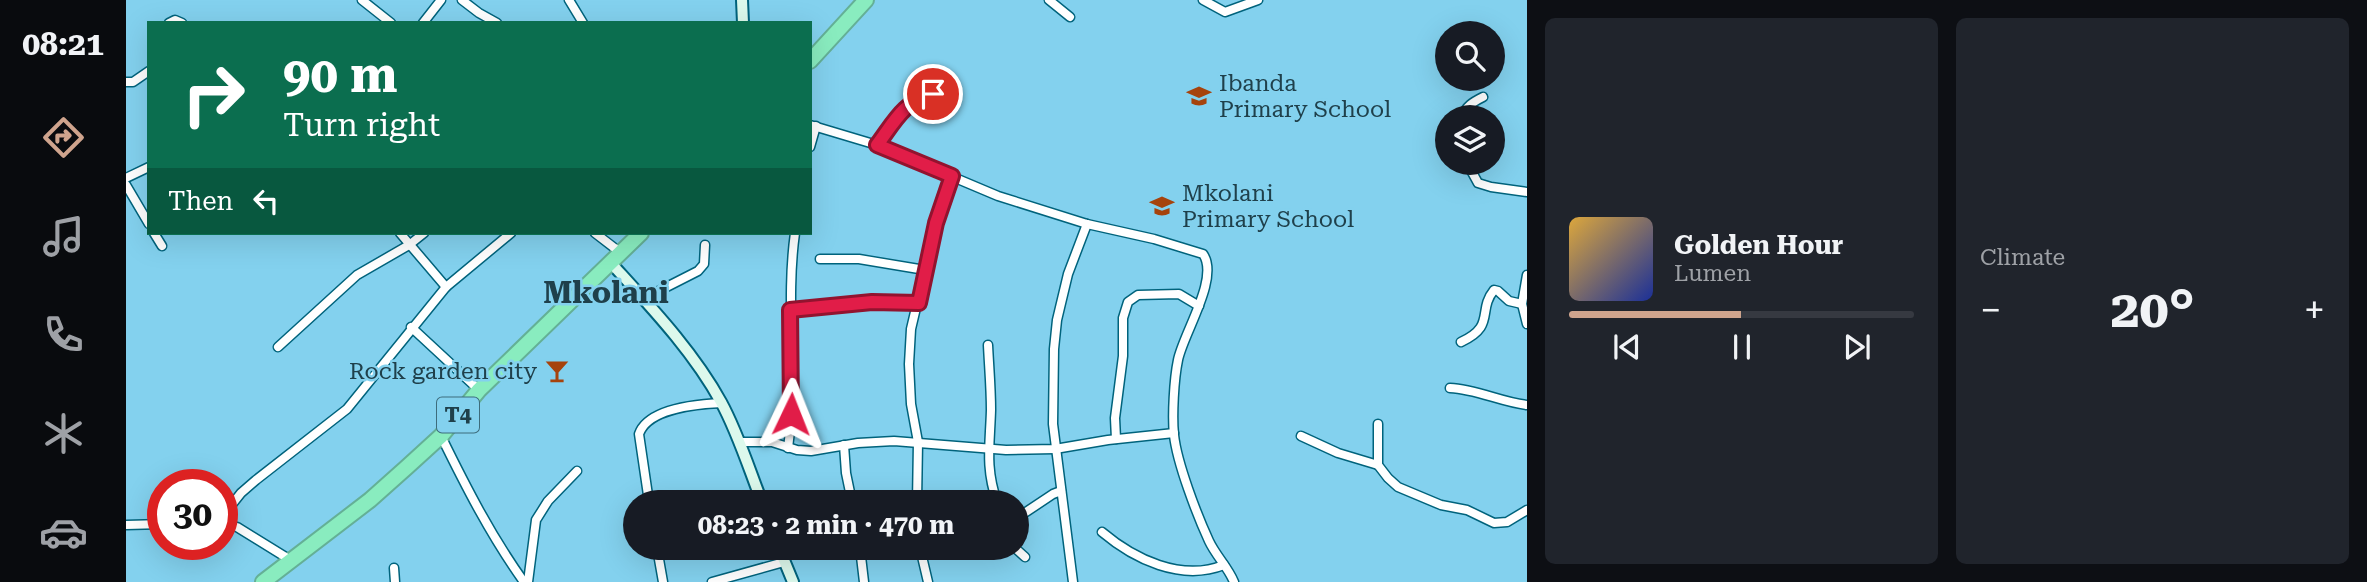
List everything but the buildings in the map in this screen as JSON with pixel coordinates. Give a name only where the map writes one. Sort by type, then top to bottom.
[{"type":"highway","points":[[812,59],[866,0]]},
{"type":"highway","name":"T4","points":[[263,582],[370,500],[441,436],[479,390],[639,235]]},
{"type":"street","points":[[362,0],[388,21]]},
{"type":"street","points":[[425,21],[441,0]]},
{"type":"street","points":[[462,0],[494,21]]},
{"type":"street","points":[[569,0],[582,21]]},
{"type":"street","points":[[743,0],[743,21]]},
{"type":"street","points":[[1203,0],[1225,12],[1258,0]]},
{"type":"street","points":[[1055,2],[1070,17]]},
{"type":"street","points":[[126,82],[133,82],[147,72]]},
{"type":"street","points":[[877,145],[911,102],[933,94]]},
{"type":"street","points":[[1469,105],[1483,97]]},
{"type":"street","points":[[813,126],[877,145],[998,196],[1087,224],[1154,239],[1203,254],[1208,267],[1199,306],[1178,357],[1174,433],[1200,520],[1210,543],[1234,582]]},
{"type":"street","points":[[126,178],[147,168]]},
{"type":"street","points":[[1474,175],[1478,183],[1527,192]]},
{"type":"street","points":[[917,490],[918,442],[911,404],[909,364],[911,329],[952,176]]},
{"type":"street","points":[[126,185],[147,220]]},
{"type":"street","points":[[1073,582],[1055,449],[1054,349],[1068,274],[1087,224]]},
{"type":"street","points":[[155,235],[162,246]]},
{"type":"street","points":[[402,235],[446,287]]},
{"type":"street","points":[[278,347],[357,275],[422,235]]},
{"type":"street","points":[[238,497],[347,409],[446,287],[509,235]]},
{"type":"street","points":[[597,235],[616,258],[643,299],[705,375],[722,403],[757,490]]},
{"type":"street","points":[[788,448],[792,373],[790,310],[795,235]]},
{"type":"street","points":[[643,299],[698,271],[704,264],[705,245]]},
{"type":"street","points":[[820,259],[859,259],[925,270]]},
{"type":"street","points":[[1527,275],[1527,324]]},
{"type":"street","points":[[1461,342],[1482,328],[1490,295],[1494,290],[1525,308]]},
{"type":"street","points":[[1116,439],[1115,418],[1123,356],[1123,318],[1128,302],[1138,295],[1179,294],[1199,306]]},
{"type":"street","points":[[790,310],[872,302],[919,303]]},
{"type":"street","points":[[411,327],[479,390]]},
{"type":"street","points":[[988,345],[991,410],[987,450],[994,490]]},
{"type":"street","points":[[1450,388],[1527,405]]},
{"type":"street","points":[[647,490],[640,441],[646,422],[665,412],[702,404],[722,403]]},
{"type":"street","points":[[1378,424],[1378,465]]},
{"type":"street","points":[[739,442],[772,442],[788,448],[811,451],[894,441],[987,450],[1055,449],[1174,433]]},
{"type":"street","points":[[441,436],[486,524],[526,582]]},
{"type":"street","points":[[1301,436],[1338,453],[1378,465],[1398,486],[1428,500],[1467,510],[1488,522],[1507,522],[1527,510]]},
{"type":"street","points":[[844,445],[850,490]]},
{"type":"street","points":[[526,582],[540,510],[577,471]]},
{"type":"street","points":[[1029,510],[1061,491]]},
{"type":"street","points":[[126,525],[147,524]]},
{"type":"street","points":[[238,528],[292,561]]},
{"type":"street","points":[[1102,532],[1120,547],[1167,569],[1203,571],[1224,565]]},
{"type":"street","points":[[659,560],[663,582]]},
{"type":"street","points":[[861,560],[864,582]]},
{"type":"street","points":[[923,560],[928,582]]},
{"type":"street","points":[[712,582],[784,562],[793,582]]},
{"type":"street","points":[[394,568],[395,582]]},
{"type":"place","name":"Ibanda Primary School","points":[[1199,96]]},
{"type":"place","name":"Mkolani Primary School","points":[[1162,206]]},
{"type":"place","name":"Rock garden city","points":[[557,371]]},
{"type":"district","name":"Mkolani","points":[[606,292]]},
{"type":"route","points":[[791,414],[790,310],[872,302],[919,303],[936,223],[952,176],[877,145],[911,102],[933,94]]}]
